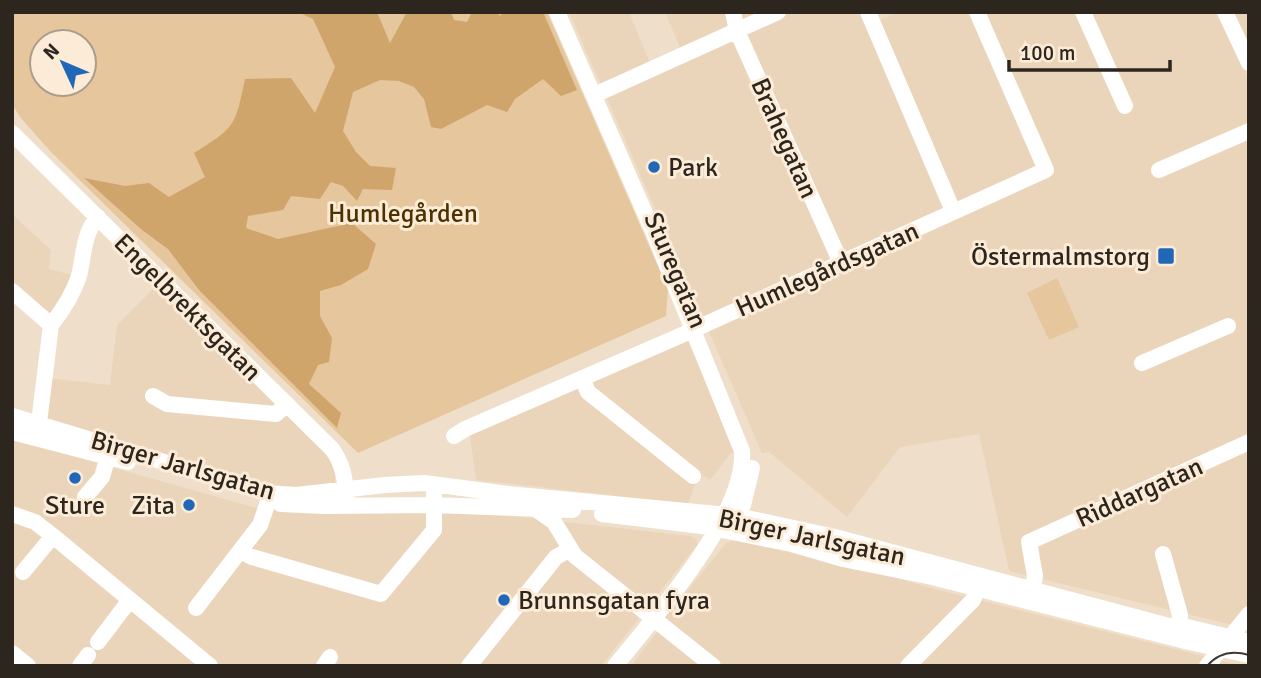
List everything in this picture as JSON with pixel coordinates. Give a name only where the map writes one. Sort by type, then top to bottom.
[{"type":"street","name":"Sturegatan","points":[[556,12],[696,328]]},
{"type":"street","name":"Sturegatan","points":[[566,12],[696,328],[742,451],[740,477],[728,524]]},
{"type":"street","name":"Brahegatan","points":[[733,12],[737,31],[841,263]]},
{"type":"street","points":[[601,92],[778,12]]},
{"type":"street","points":[[868,12],[953,211]]},
{"type":"street","name":"Humlegårdsgatan","points":[[454,436],[1046,170],[977,12]]},
{"type":"street","points":[[1083,12],[1125,106]]},
{"type":"street","points":[[1225,12],[1249,63]]},
{"type":"street","points":[[1160,170],[1249,131]]},
{"type":"street","name":"Engelbrektsgatan","points":[[12,133],[337,456],[344,473],[346,498]]},
{"type":"street","points":[[38,431],[51,325],[67,304],[75,286],[89,227],[97,218]]},
{"type":"street","points":[[12,291],[51,325]]},
{"type":"street","points":[[1142,363],[1228,326]]},
{"type":"street","points":[[582,378],[588,393],[693,476]]},
{"type":"street","points":[[153,396],[167,404],[276,414],[287,404]]},
{"type":"street","name":"Birger Jarlsgatan","points":[[12,416],[38,431],[108,456],[287,506],[346,498],[396,484],[420,483],[835,537],[1169,626],[1179,625],[1249,655]]},
{"type":"street","name":"Birger Jarlsgatan","points":[[12,432],[38,431],[266,493],[434,505],[563,509],[728,524],[833,545],[1190,637],[1226,643]]},
{"type":"street","name":"Riddargatan","points":[[1031,590],[1035,576],[1029,542],[1249,442]]},
{"type":"street","points":[[85,497],[102,477],[108,456]]},
{"type":"street","points":[[241,551],[251,557],[381,594],[434,530],[435,490],[439,485]]},
{"type":"street","points":[[196,608],[260,526],[268,502]]},
{"type":"street","points":[[534,509],[552,520],[569,550],[713,666]]},
{"type":"street","points":[[12,514],[34,523],[53,536],[210,666]]},
{"type":"street","points":[[615,666],[728,524]]},
{"type":"street","name":"Birger Jarlsgatan","points":[[728,524],[893,571],[932,577],[1180,640],[1249,642]]},
{"type":"street","points":[[23,572],[53,536]]},
{"type":"street","points":[[469,666],[556,557],[569,550]]},
{"type":"street","points":[[1163,554],[1180,615],[1179,625]]},
{"type":"street","points":[[908,666],[973,600],[976,589]]},
{"type":"street","points":[[89,654],[130,601]]},
{"type":"street","points":[[1207,666],[1249,614]]},
{"type":"street","points":[[12,653],[27,666]]},
{"type":"shaded area","points":[[298,12],[377,12],[390,43],[407,12],[451,12],[454,20],[467,22],[472,12],[495,12],[501,16],[502,12],[543,12],[577,90],[561,96],[543,79],[515,99],[507,112],[487,105],[441,129],[431,127],[424,99],[414,87],[399,81],[380,80],[353,92],[343,131],[356,152],[370,166],[396,168],[392,190],[363,189],[357,201],[343,186],[331,182],[320,199],[291,196],[283,210],[248,216],[246,228],[278,239],[352,223],[376,244],[368,269],[341,285],[320,291],[320,316],[332,338],[329,362],[318,365],[309,384],[341,413],[337,428],[199,290],[168,249],[142,230],[84,178],[125,186],[149,183],[169,197],[205,177],[194,153],[232,124],[245,79],[291,78],[315,113],[335,67],[313,19]]},
{"type":"shaded area","points":[[569,12],[629,12],[652,68],[683,54],[665,12],[866,12],[872,24],[897,12],[1249,12],[1249,70],[1245,72],[1249,81],[1249,629],[1009,571],[979,434],[900,447],[847,517],[769,452],[762,453]]},
{"type":"shaded area","points":[[12,214],[51,250],[49,269],[80,277],[53,325],[12,290]]},
{"type":"shaded area","points":[[158,284],[334,461],[335,483],[331,488],[270,487],[41,419],[46,378],[110,385],[117,325]]},
{"type":"shaded area","points":[[688,341],[736,445],[736,453],[731,453],[710,480],[703,475],[695,485],[688,504],[476,480],[470,435]]},
{"type":"shaded area","points":[[12,439],[267,511],[408,511],[512,516],[690,536],[697,540],[697,545],[601,666],[12,666]]},
{"type":"shaded area","points":[[734,540],[873,571],[1243,666],[631,666],[666,617],[726,543]]},
{"type":"green space","name":"Humlegården","points":[[12,12],[547,12],[668,289],[666,316],[358,453],[50,151],[12,104]]},
{"type":"green space","points":[[1057,278],[1079,327],[1049,340],[1027,293]]},
{"type":"tram line","points":[[1207,666],[1226,654],[1249,655]]},
{"type":"place","name":"Park","points":[[654,167]]},
{"type":"place","name":"Östermalmstorg","points":[[1166,256]]},
{"type":"place","name":"Sture","points":[[75,478]]},
{"type":"place","name":"Zita","points":[[189,505]]},
{"type":"place","name":"Brunnsgatan fyra","points":[[504,600]]}]
